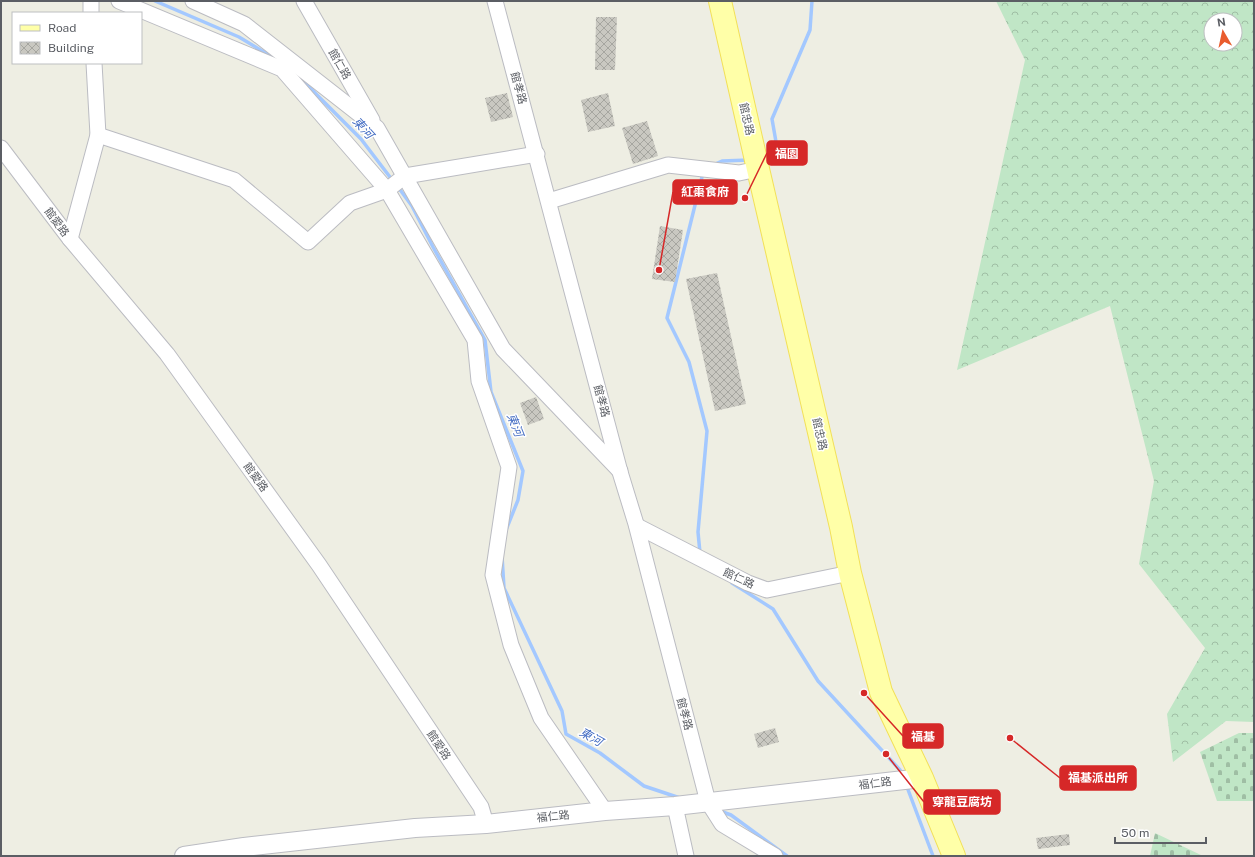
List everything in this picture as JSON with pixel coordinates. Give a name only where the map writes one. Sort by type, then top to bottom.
[{"type":"main road","name":"館忠路","points":[[720,1],[841,527],[850,573],[881,692],[922,778],[954,856]]},
{"type":"street","points":[[91,1],[91,12]]},
{"type":"street","points":[[119,1],[282,69],[387,190],[475,340],[479,381],[509,467],[493,575],[511,645],[541,718],[605,811]]},
{"type":"street","points":[[193,1],[244,24],[377,128]]},
{"type":"street","name":"館仁路","points":[[304,1],[503,349],[620,472]]},
{"type":"street","name":"館孝路","points":[[495,1],[537,154],[620,472],[636,526],[708,802],[722,824],[775,856]]},
{"type":"street","points":[[70,239],[98,135],[94,64]]},
{"type":"street","points":[[98,135],[234,180],[308,242],[350,203],[387,190],[405,176],[537,154]]},
{"type":"street","name":"館愛路","points":[[1,148],[70,239],[167,354],[319,565],[481,807],[486,824]]},
{"type":"street","points":[[549,201],[668,164],[739,173],[758,170]]},
{"type":"street","name":"館仁路","points":[[636,526],[748,583],[766,590],[850,573]]},
{"type":"street","name":"福仁路","points":[[184,856],[244,847],[415,828],[486,824],[605,811],[675,806],[922,778]]},
{"type":"street","points":[[675,806],[686,856]]},
{"type":"green space","points":[[996,1],[1254,1],[1254,722],[1226,721],[1173,762],[1167,714],[1205,648],[1139,564],[1154,481],[1110,306],[957,370],[1025,60]]},
{"type":"green space","points":[[1239,733],[1254,733],[1254,801],[1217,801],[1200,752]]},
{"type":"green space","points":[[1155,833],[1203,856],[1150,856]]},
{"type":"building","points":[[596,17],[617,17],[615,70],[595,70]]},
{"type":"building","points":[[507,93],[513,117],[491,122],[485,98]]},
{"type":"building","points":[[608,93],[615,126],[588,132],[581,100]]},
{"type":"building","points":[[647,121],[658,156],[633,164],[622,128]]},
{"type":"building","points":[[660,226],[683,230],[675,282],[652,279]]},
{"type":"building","points":[[717,273],[746,404],[715,411],[686,279]]},
{"type":"building","points":[[536,397],[544,419],[528,425],[520,403]]},
{"type":"building","points":[[775,728],[779,742],[758,748],[754,734]]},
{"type":"building","points":[[1069,834],[1070,845],[1038,849],[1036,838]]},
{"type":"waterway","name":"東河","points":[[155,1],[239,37],[272,57]]},
{"type":"waterway","points":[[764,159],[779,159],[772,119],[810,30],[812,1]]},
{"type":"waterway","name":"東河","points":[[295,73],[361,139],[393,181]]},
{"type":"waterway","points":[[713,165],[722,161],[749,160]]},
{"type":"waterway","points":[[700,553],[698,532],[707,431],[689,362],[667,318],[703,173]]},
{"type":"waterway","name":"東河","points":[[398,187],[412,206],[485,340],[491,392],[523,471],[518,500],[506,530]]},
{"type":"waterway","name":"東河","points":[[502,556],[504,588],[562,711],[566,734],[600,753],[644,786],[680,798]]},
{"type":"waterway","points":[[732,583],[773,609],[818,681],[900,770]]},
{"type":"waterway","points":[[907,787],[933,856]]},
{"type":"waterway","name":"東河","points":[[720,811],[731,815],[787,856]]},
{"type":"place","name":"福園","points":[[745,198]]},
{"type":"place","name":"紅棗食府","points":[[659,270]]},
{"type":"place","name":"福基","points":[[864,693]]},
{"type":"place","name":"福基派出所","points":[[1010,738]]},
{"type":"place","name":"穿龍豆腐坊","points":[[886,754]]}]
